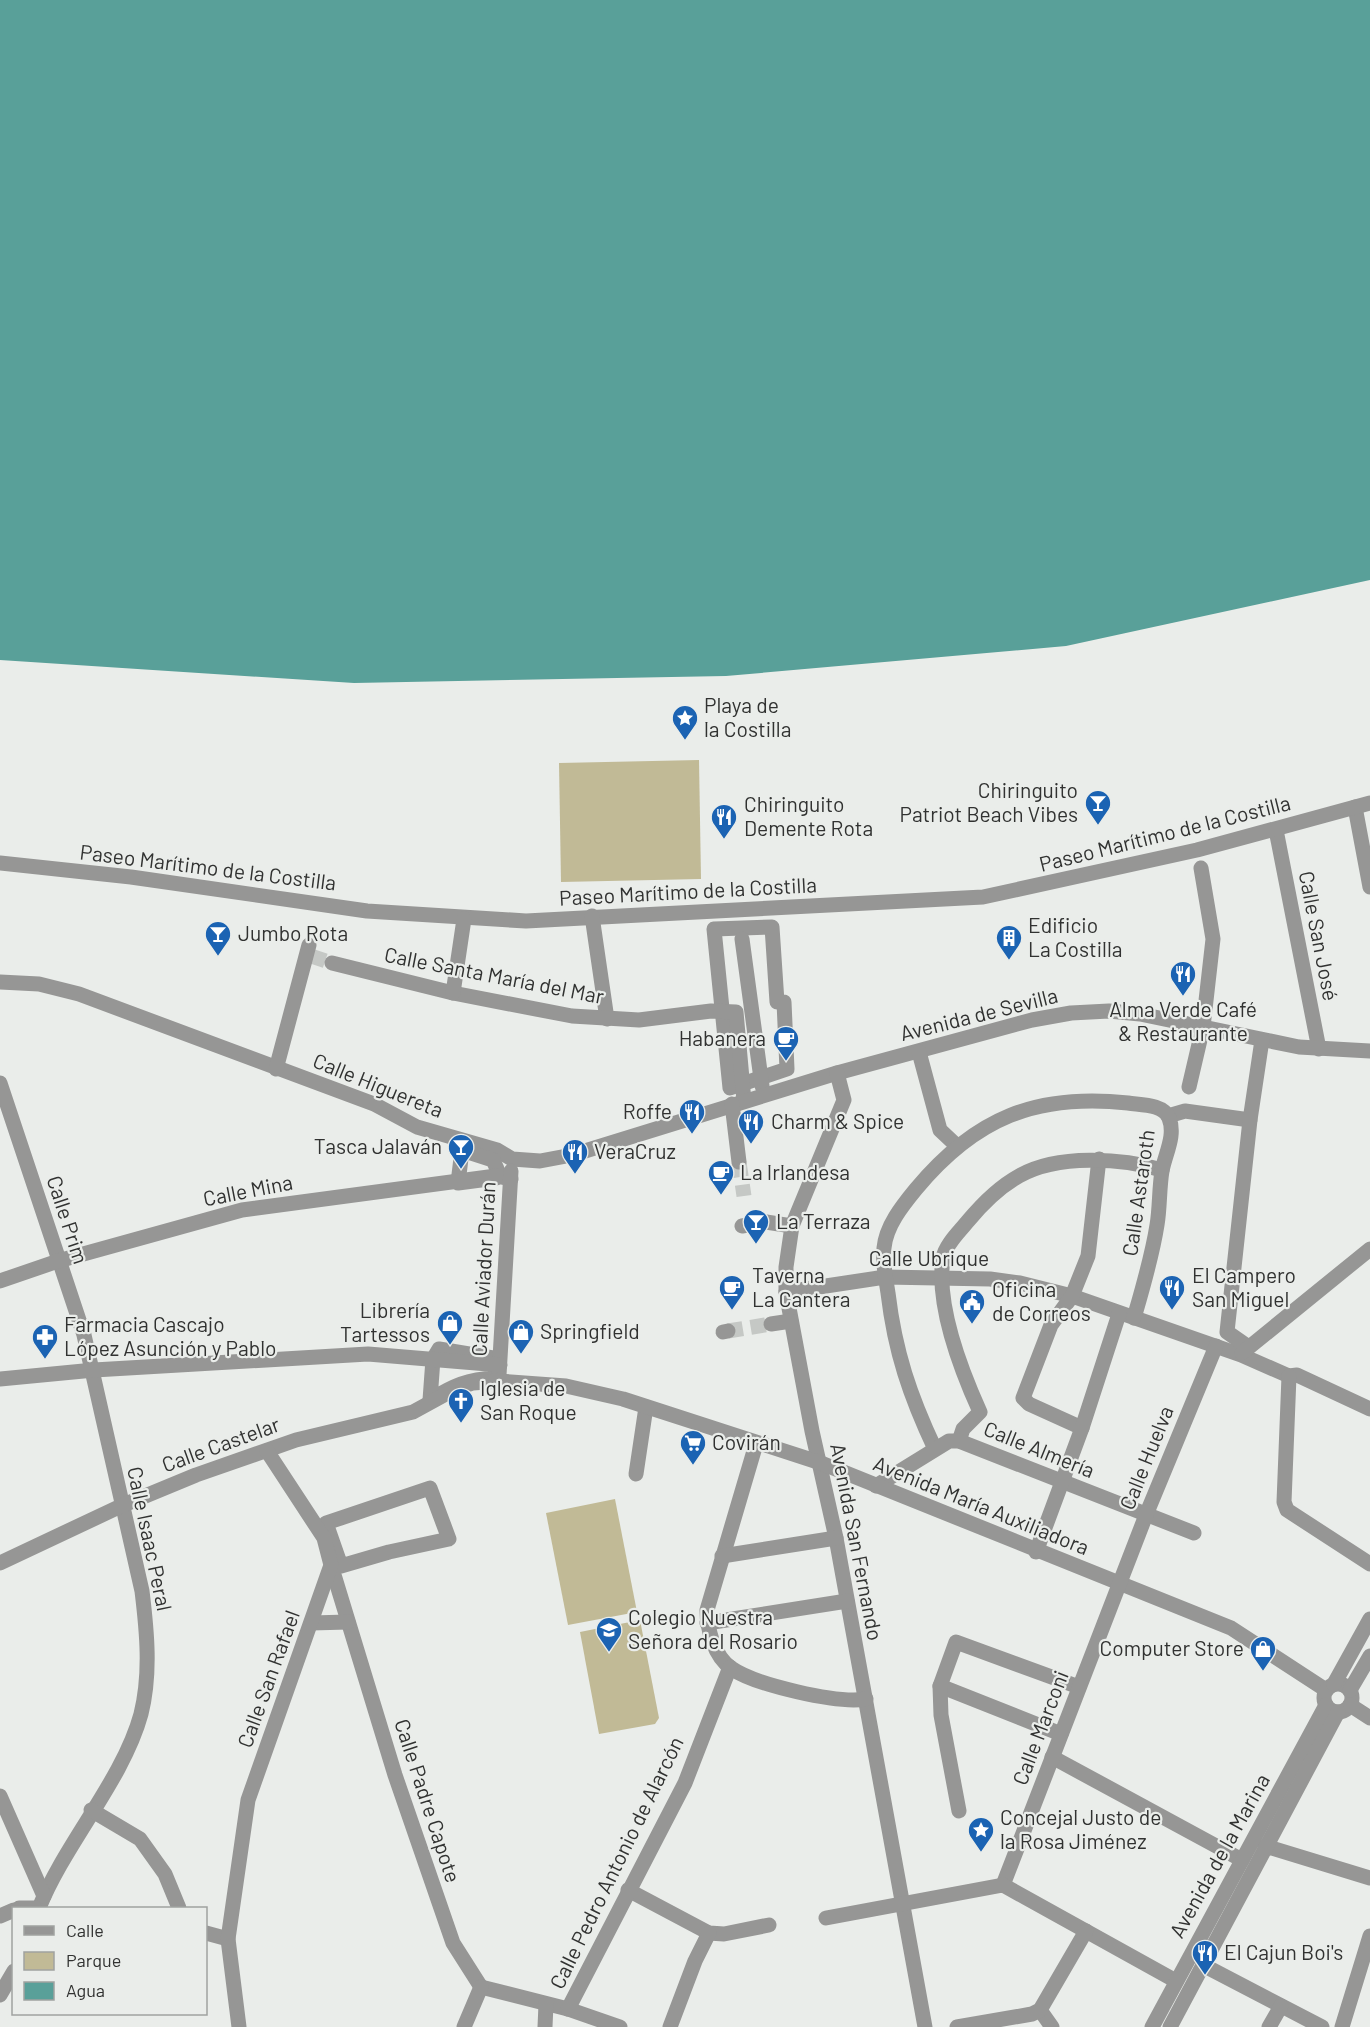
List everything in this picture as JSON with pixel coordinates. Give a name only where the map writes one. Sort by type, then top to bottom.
[{"type":"street","name":"Paseo Marítimo de la Costilla","points":[[0,863],[131,877],[367,911],[464,919],[526,921],[983,897],[1114,870],[1276,830],[1370,803]]},
{"type":"street","points":[[1355,807],[1370,886]]},
{"type":"street","name":"Calle San José","points":[[1276,830],[1319,1049]]},
{"type":"street","points":[[1189,1087],[1203,1027],[1213,939],[1201,868]]},
{"type":"street","points":[[592,916],[608,1020]]},
{"type":"street","points":[[453,993],[464,919]]},
{"type":"street","points":[[739,1162],[740,1097],[761,1079],[788,1069],[784,1002],[777,1002],[772,927],[714,929],[730,1088],[740,1097]]},
{"type":"street","points":[[742,939],[763,1095]]},
{"type":"street","points":[[276,1069],[309,952]]},
{"type":"street","name":"Calle Santa María del Mar","points":[[332,963],[453,993],[572,1016],[608,1020],[639,1020],[722,1011]]},
{"type":"street","name":"Calle Higuereta","points":[[0,982],[39,984],[79,994],[374,1104],[417,1127],[496,1150],[512,1159],[540,1161],[572,1155],[740,1097]]},
{"type":"street","name":"Avenida de Sevilla","points":[[740,1097],[763,1095],[1032,1020],[1071,1013],[1109,1011],[1140,1014],[1262,1040],[1319,1049],[1370,1051]]},
{"type":"street","points":[[1262,1040],[1250,1119],[1227,1332],[1244,1351],[1370,1249]]},
{"type":"street","points":[[919,1052],[940,1130],[957,1146]]},
{"type":"street","name":"Avenida San Fernando","points":[[837,1073],[844,1100],[792,1226],[786,1267],[786,1292],[836,1538],[926,2027]]},
{"type":"street","name":"Calle Prim","points":[[0,1083],[94,1370]]},
{"type":"street","name":"Calle Astaroth","points":[[935,1449],[902,1373],[892,1332],[884,1248],[889,1228],[928,1174],[957,1146],[990,1124],[1026,1109],[1065,1102],[1104,1101],[1150,1106],[1162,1109],[1168,1116],[1171,1131],[1162,1170],[1157,1223],[1149,1267],[1134,1318]]},
{"type":"street","points":[[1168,1116],[1185,1111],[1250,1119]]},
{"type":"street","points":[[457,1181],[462,1150],[493,1160],[503,1177]]},
{"type":"street","name":"Calle Aviador Durán","points":[[499,1381],[503,1177],[512,1159]]},
{"type":"street","points":[[959,1441],[963,1429],[980,1412],[957,1357],[942,1277],[943,1256],[953,1239],[1000,1188],[1021,1174],[1043,1167],[1099,1160],[1140,1164],[1162,1170]]},
{"type":"street","points":[[1082,1428],[1029,1404],[1023,1398],[1051,1325],[1072,1296],[1088,1256],[1099,1160]]},
{"type":"street","name":"Calle Mina","points":[[0,1281],[58,1261],[242,1210],[457,1181],[503,1177]]},
{"type":"street","points":[[742,1226],[766,1222],[792,1226]]},
{"type":"street","name":"Calle Ubrique","points":[[786,1292],[885,1277],[990,1279],[1072,1296],[1216,1346],[1244,1351],[1289,1376],[1297,1375],[1370,1409]]},
{"type":"street","points":[[1036,1551],[1082,1428],[1119,1314]]},
{"type":"street","points":[[771,1324],[791,1321]]},
{"type":"street","name":"Calle Huelva","points":[[1119,1585],[1216,1346]]},
{"type":"street","points":[[439,1349],[493,1358],[498,1365],[495,1378],[472,1379],[457,1384],[433,1401],[430,1400],[435,1359],[439,1349]]},
{"type":"street","points":[[0,1379],[94,1370],[368,1354],[435,1359]]},
{"type":"street","name":"Calle Isaac Peral","points":[[42,1902],[133,1739],[141,1713],[148,1672],[142,1591],[121,1506],[94,1370]]},
{"type":"street","points":[[1289,1376],[1284,1502],[1287,1510],[1370,1564]]},
{"type":"street","name":"Avenida María Auxiliadora","points":[[433,1401],[472,1383],[499,1381],[566,1386],[646,1407],[821,1462],[1231,1629],[1370,1718]]},
{"type":"street","name":"Calle Castelar","points":[[0,1563],[121,1506],[296,1440],[413,1412],[433,1401]]},
{"type":"street","points":[[636,1474],[646,1407]]},
{"type":"street","name":"Calle Almería","points":[[876,1486],[949,1441],[959,1441],[1194,1533]]},
{"type":"street","points":[[756,1443],[707,1610],[707,1623],[716,1648],[730,1667],[749,1677],[800,1692],[853,1702],[866,1699]]},
{"type":"street","points":[[267,1451],[324,1538],[336,1566]]},
{"type":"street","points":[[430,1488],[449,1539],[336,1566],[326,1523],[430,1488]]},
{"type":"street","points":[[722,1556],[836,1538]]},
{"type":"street","name":"Calle Padre Capote","points":[[336,1566],[348,1622],[394,1775],[453,1943],[481,1987]]},
{"type":"street","name":"Calle San Rafael","points":[[239,2027],[228,1940],[248,1800],[311,1623],[336,1566]]},
{"type":"street","name":"Calle Marconi","points":[[1003,1886],[1119,1585]]},
{"type":"street","points":[[707,1623],[847,1601]]},
{"type":"street","name":"Avenida de la Marina","points":[[1170,2027],[1265,1846],[1337,1698],[1370,1620]]},
{"type":"street","points":[[311,1623],[348,1622]]},
{"type":"street","points":[[959,1811],[941,1715],[941,1691],[956,1642],[1079,1687]]},
{"type":"street","name":"Avenida de la Marina","points":[[1152,2027],[1242,1860],[1337,1698],[1370,1656]]},
{"type":"street","name":"Calle Pedro Antonio de Alarcón","points":[[568,2009],[685,1783],[730,1667]]},
{"type":"street","points":[[941,1691],[1061,1734]]},
{"type":"street","points":[[1053,1756],[1242,1860]]},
{"type":"street","points":[[0,1796],[42,1902]]},
{"type":"street","points":[[92,1810],[140,1839],[165,1874],[179,1907]]},
{"type":"street","points":[[1265,1846],[1370,1878]]},
{"type":"street","points":[[826,1918],[1003,1886],[1176,1981]]},
{"type":"street","points":[[628,1890],[709,1933],[724,1934],[769,1925]]},
{"type":"street","points":[[957,2027],[1032,2014],[1040,2010],[1086,1931]]},
{"type":"street","points":[[207,1933],[228,1940]]},
{"type":"street","points":[[670,2027],[695,1961],[709,1933]]},
{"type":"street","points":[[1342,2027],[1370,1936]]},
{"type":"street","points":[[1203,1965],[1322,2027]]},
{"type":"street","points":[[0,1995],[12,1974]]},
{"type":"street","points":[[465,2027],[481,1987],[568,2009],[620,2027]]},
{"type":"street","points":[[545,2027],[546,2004]]},
{"type":"street","points":[[1269,2027],[1281,2006]]},
{"type":"street","points":[[1040,2010],[1052,2027]]},
{"type":"green space","points":[[699,760],[701,879],[561,882],[559,763]]},
{"type":"green space","points":[[615,1499],[637,1612],[568,1625],[546,1513]]},
{"type":"green space","points":[[640,1620],[659,1718],[655,1724],[599,1734],[580,1632]]},
{"type":"water","points":[[0,0],[1370,0],[1370,580],[1066,646],[726,676],[354,683],[0,660]]},
{"type":"tunnel","points":[[311,956],[332,963]]},
{"type":"tunnel","points":[[739,1162],[744,1196]]},
{"type":"tunnel","points":[[728,1331],[771,1324]]},
{"type":"place","name":"Playa de la Costilla","points":[[685,741]]},
{"type":"place","name":"Chiringuito Patriot Beach Vibes","points":[[1098,826]]},
{"type":"place","name":"Chiringuito Demente Rota","points":[[724,840]]},
{"type":"place","name":"Jumbo Rota","points":[[218,957]]},
{"type":"place","name":"Edificio La Costilla","points":[[1009,961]]},
{"type":"place","name":"Alma Verde Café & Restaurante","points":[[1183,997]]},
{"type":"place","name":"Habanera","points":[[786,1062]]},
{"type":"place","name":"Roffe","points":[[692,1135]]},
{"type":"place","name":"Charm & Spice","points":[[751,1145]]},
{"type":"place","name":"Tasca Jalaván","points":[[461,1170]]},
{"type":"place","name":"VeraCruz","points":[[575,1175]]},
{"type":"place","name":"La Irlandesa","points":[[721,1196]]},
{"type":"place","name":"La Terraza","points":[[756,1245]]},
{"type":"place","name":"Taverna La Cantera","points":[[732,1311]]},
{"type":"place","name":"El Campero San Miguel","points":[[1172,1311]]},
{"type":"place","name":"Oficina de Correos","points":[[972,1325]]},
{"type":"place","name":"Librería Tartessos","points":[[450,1346]]},
{"type":"place","name":"Springfield","points":[[521,1355]]},
{"type":"place","name":"Farmacia Cascajo López Asunción y Pablo","points":[[45,1360]]},
{"type":"place","name":"Iglesia de San Roque","points":[[461,1424]]},
{"type":"place","name":"Covirán","points":[[693,1466]]},
{"type":"place","name":"Colegio Nuestra Señora del Rosario","points":[[609,1653]]},
{"type":"place","name":"Computer Store","points":[[1263,1672]]},
{"type":"place","name":"Concejal Justo de la Rosa Jiménez","points":[[981,1853]]},
{"type":"place","name":"El Cajun Boi's","points":[[1205,1976]]}]
